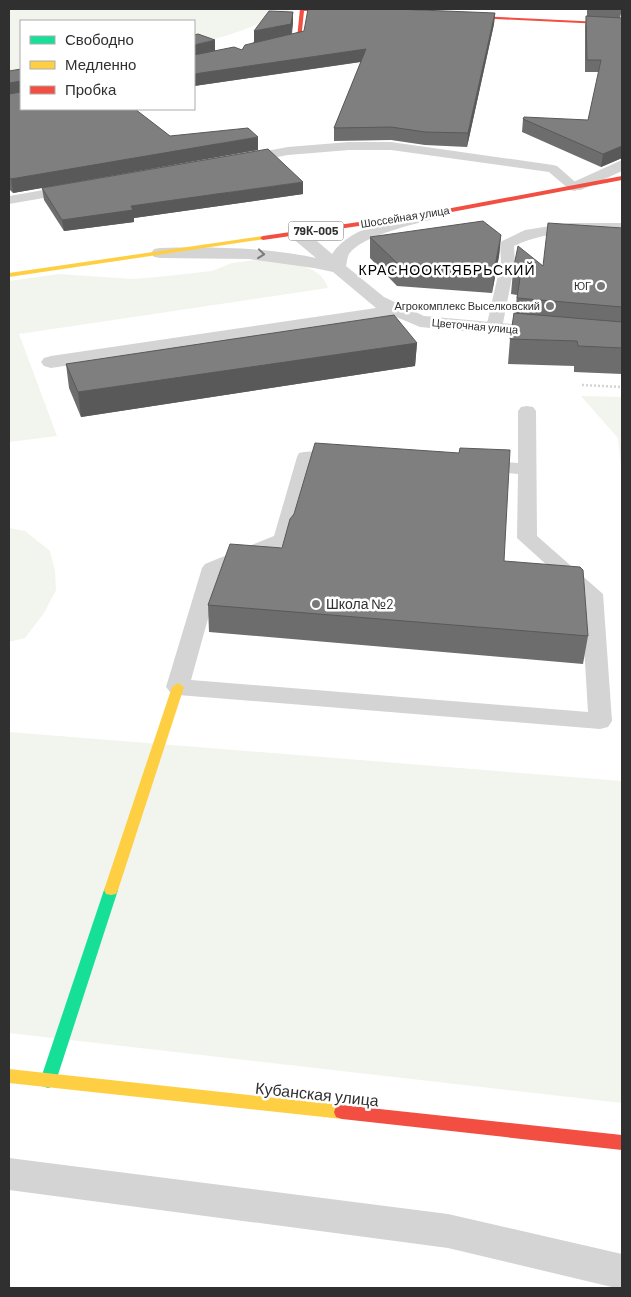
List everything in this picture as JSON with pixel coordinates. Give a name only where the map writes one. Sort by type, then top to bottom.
[{"type":"street","points":[[195,62],[299,39],[302,10],[360,12]]},
{"type":"street","points":[[448,16],[622,24]]},
{"type":"street","points":[[575,187],[596,175],[622,165]]},
{"type":"street","name":"Шоссейная улица","points":[[9,275],[441,212],[622,178]]},
{"type":"street","points":[[160,254],[250,253],[308,261],[337,268],[340,253],[350,243],[395,224],[441,212]]},
{"type":"street","name":"Цветочная улица","points":[[297,234],[377,301],[420,321],[622,340]]},
{"type":"street","points":[[51,362],[397,310]]},
{"type":"street","points":[[48,1081],[178,687]]},
{"type":"street","name":"Кубанская улица","points":[[9,1076],[622,1143]]},
{"type":"lane","points":[[232,162],[297,151],[349,146],[391,146],[553,169],[575,187]]},
{"type":"lane","points":[[9,200],[88,187]]},
{"type":"lane","points":[[494,328],[508,262],[507,244],[530,233],[570,227],[622,227]]},
{"type":"lane","points":[[354,460],[306,457],[283,539],[212,568],[178,687],[600,721],[592,594],[527,538],[527,411]]},
{"type":"lane","points":[[460,465],[527,469]]},
{"type":"lane","points":[[9,1174],[448,1232],[622,1272]]},
{"type":"path","points":[[582,385],[622,387]]},
{"type":"shaded area","points":[[9,9],[292,9],[232,34],[195,43],[195,20],[20,20],[20,74],[9,77]]},
{"type":"shaded area","points":[[257,260],[287,263],[308,268],[324,279],[328,288],[19,334],[57,436],[9,442],[9,281],[59,274],[132,279],[158,277],[212,271],[232,263]]},
{"type":"shaded area","points":[[581,396],[622,397],[622,476],[618,438]]},
{"type":"shaded area","points":[[9,528],[25,531],[50,551],[55,571],[56,590],[44,613],[25,638],[9,642]]},
{"type":"shaded area","points":[[9,732],[622,781],[622,1103],[9,1033]]},
{"type":"building","points":[[308,9],[395,9],[495,13],[468,133],[425,132],[391,127],[334,128],[366,49],[195,74],[195,55],[234,47],[242,50],[245,45],[304,31]]},
{"type":"building","points":[[269,11],[293,12],[291,24],[254,31]]},
{"type":"building","points":[[586,16],[622,18],[622,146],[603,154],[523,119],[524,117],[588,120],[601,60],[587,60]]},
{"type":"building","points":[[198,34],[215,40],[195,45],[195,35]]},
{"type":"building","points":[[20,69],[20,81],[9,83],[9,71]]},
{"type":"building","points":[[20,92],[20,110],[136,110],[170,136],[248,128],[258,137],[11,179],[9,177],[9,94]]},
{"type":"building","points":[[268,149],[303,182],[131,206],[133,210],[62,220],[42,188]]},
{"type":"building","points":[[483,221],[501,235],[494,271],[398,264],[370,237]]},
{"type":"building","points":[[548,223],[622,228],[622,307],[517,298],[521,271],[513,271],[518,246],[543,266]]},
{"type":"building","points":[[514,313],[622,322],[622,348],[578,346],[577,341],[510,339]]},
{"type":"building","points":[[394,315],[417,343],[78,392],[66,364]]},
{"type":"building","points":[[315,443],[459,453],[460,448],[510,450],[504,561],[580,567],[583,570],[588,636],[208,605],[230,544],[282,548]]},
{"type":"traffic: fast","points":[[48,1081],[111,890]]},
{"type":"traffic: slow","points":[[9,275],[263,238]]},
{"type":"traffic: slow","points":[[111,890],[178,687]]},
{"type":"traffic: slow","points":[[9,1076],[342,1112]]},
{"type":"traffic: jam","points":[[195,62],[299,39],[302,10],[346,12]]},
{"type":"traffic: jam","points":[[456,16],[622,24]]},
{"type":"traffic: jam","points":[[263,238],[441,212],[622,178]]},
{"type":"traffic: jam","points":[[342,1112],[622,1143]]},
{"type":"place","name":"ЮГ","points":[[601,286]]},
{"type":"place","name":"Агрокомплекс Выселковский","points":[[550,306]]},
{"type":"place","name":"Школа №2","points":[[316,604]]},
{"type":"district","name":"КРАСНООКТЯБРЬСКИЙ","points":[[447,270]]}]
